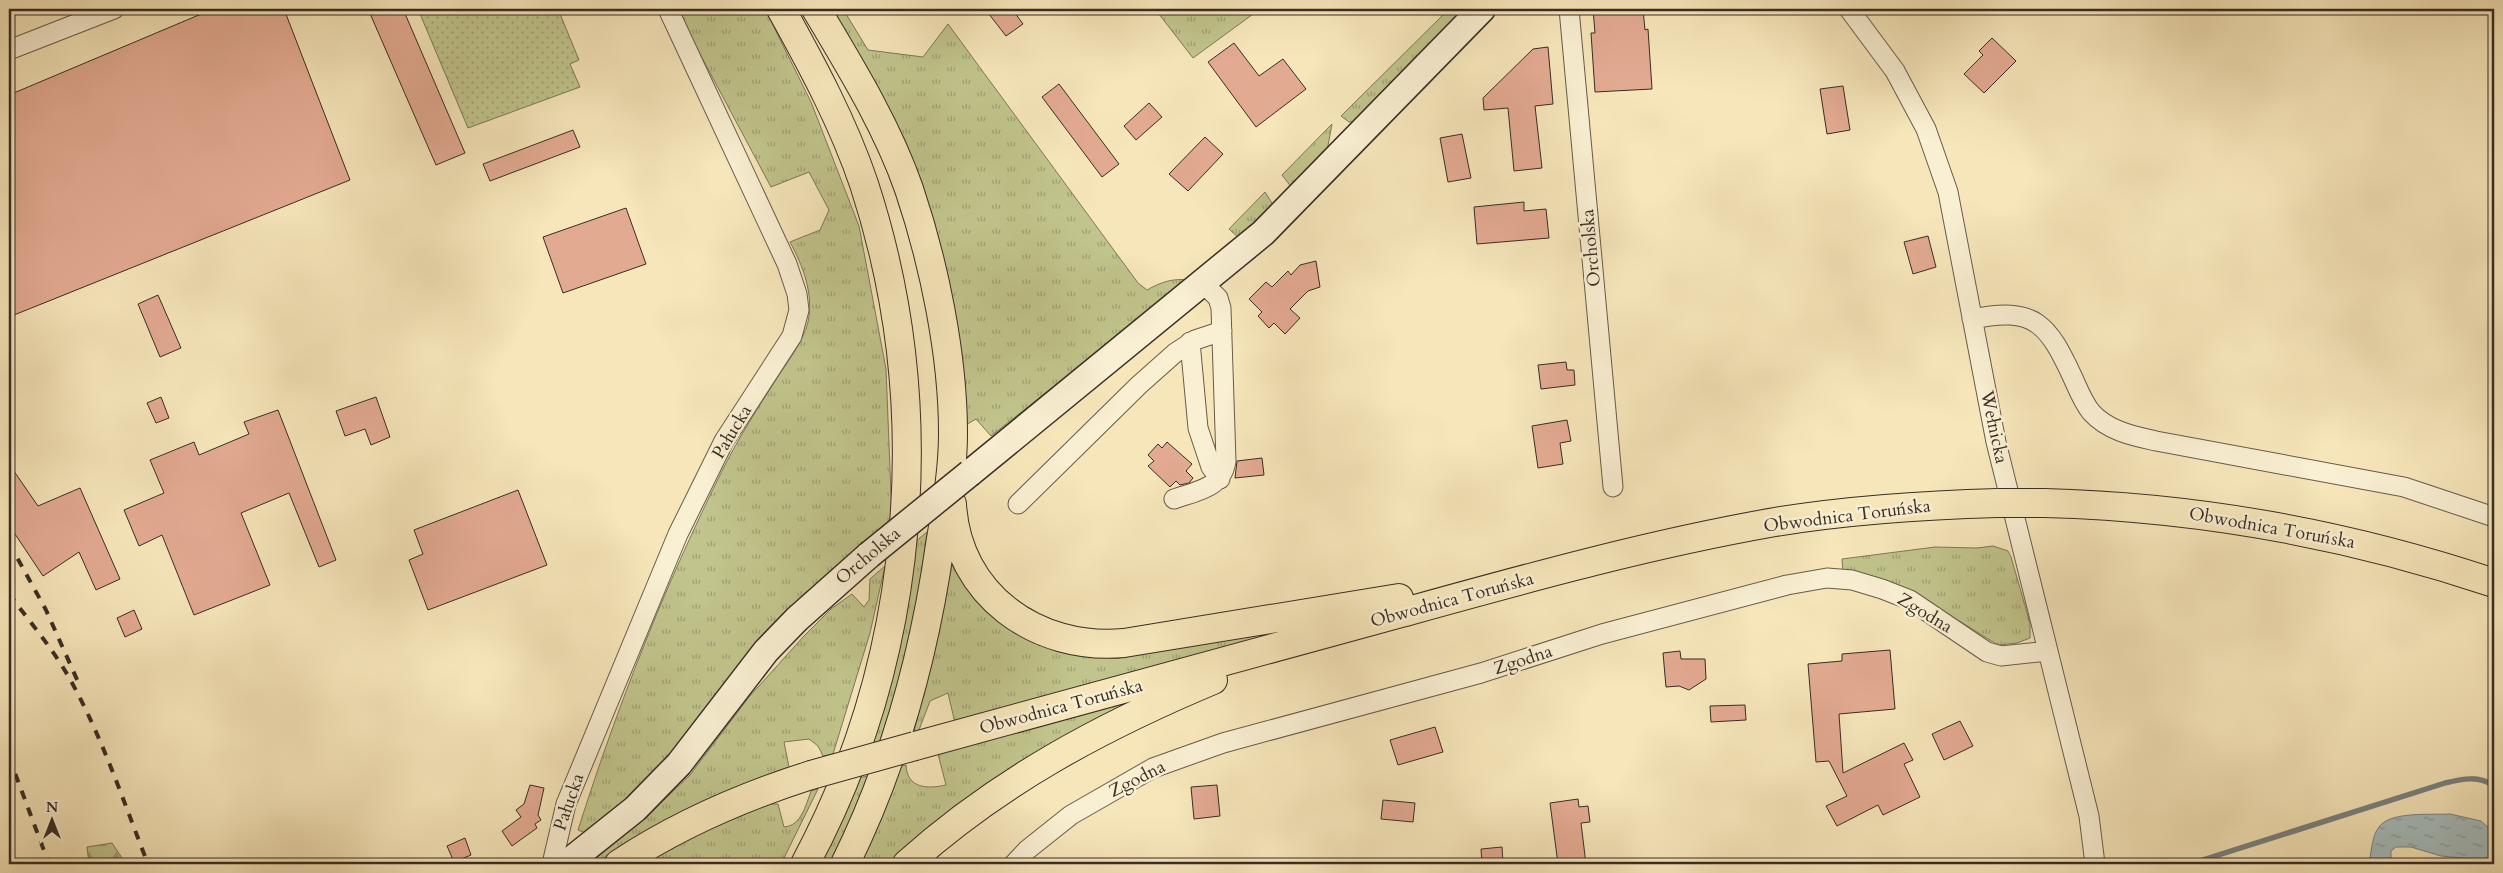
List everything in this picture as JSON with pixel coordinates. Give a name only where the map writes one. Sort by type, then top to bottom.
[{"type":"main road","points":[[781,9],[827,95],[863,183],[892,299],[899,342],[906,429],[907,504],[902,555],[893,613],[881,668],[850,767],[805,864]]},
{"type":"main road","points":[[816,9],[842,53],[890,145],[909,189],[937,296],[948,364],[953,433],[960,473],[908,703],[877,794],[845,864]]},
{"type":"main road","points":[[960,473],[952,506],[957,531],[968,561],[981,583],[1005,610],[1020,621],[1038,631],[1074,642],[1093,645],[1124,643],[1524,580]]},
{"type":"main road","name":"Obwodnica Toruńska","points":[[619,864],[666,834],[707,813],[748,796],[812,775],[1524,580],[1613,557],[1777,522],[1906,507],[1998,503],[2044,503],[2148,509],[2279,526],[2369,546],[2494,583]]},
{"type":"main road","points":[[907,864],[999,791],[1068,748],[1106,728],[1285,650],[1364,623]]},
{"type":"street","points":[[9,50],[114,9]]},
{"type":"street","name":"Pałucka","points":[[552,864],[566,804],[678,534],[724,441],[792,336],[797,321],[797,294],[787,264],[668,9]]},
{"type":"street","name":"Orcholska","points":[[566,864],[635,809],[679,764],[766,651],[797,619],[960,473],[1203,283],[1263,233],[1482,9]]},
{"type":"street","name":"Orcholska","points":[[1569,9],[1613,487]]},
{"type":"street","name":"Wełnicka","points":[[1849,9],[1895,71],[1926,129],[1948,192],[1996,442],[2089,816],[2095,864]]},
{"type":"street","points":[[1174,499],[1210,487],[1220,479],[1226,461],[1220,303],[1203,283]]},
{"type":"street","points":[[1972,319],[2002,314],[2016,315],[2028,318],[2041,326],[2060,350],[2091,412],[2106,425],[2125,434],[2156,442],[2404,487],[2494,517]]},
{"type":"street","points":[[1018,504],[1139,385],[1190,342],[1222,331]]},
{"type":"street","points":[[1190,342],[1198,428],[1211,467],[1220,479]]},
{"type":"street","name":"Zgodna","points":[[1014,864],[1027,850],[1071,815],[1153,768],[1223,744],[1481,673],[1602,634],[1786,585],[1827,578],[1852,580],[1910,600],[1986,652],[2001,656],[2048,651]]},
{"type":"green space","points":[[418,9],[558,9],[579,60],[570,64],[580,87],[468,128]]},
{"type":"green space","points":[[676,9],[765,9],[811,102],[859,226],[886,369],[891,494],[895,517],[677,753],[622,806],[588,834],[578,830],[593,784],[643,647],[681,557],[729,457],[795,351],[806,329],[810,301],[803,270],[790,242],[820,230],[829,210],[809,172],[771,187]]},
{"type":"green space","points":[[832,9],[843,9],[868,50],[923,57],[948,24],[1138,283],[1147,290],[1167,281],[1189,280],[991,436],[976,419],[964,426],[931,215],[905,140]]},
{"type":"green space","points":[[1155,9],[1260,9],[1193,58]]},
{"type":"green space","points":[[1449,9],[1465,9],[1357,121],[1349,122],[1341,116]]},
{"type":"green space","points":[[1332,124],[1327,151],[1292,188],[1282,175]]},
{"type":"green space","points":[[1265,192],[1275,208],[1239,238],[1229,229]]},
{"type":"green space","points":[[927,532],[916,615],[884,740],[873,743],[900,640],[915,542]]},
{"type":"green space","points":[[1993,546],[2008,551],[2011,557],[2030,623],[2030,638],[2017,643],[1998,645],[1917,595],[1843,572],[1842,559],[1935,547],[1977,548]]},
{"type":"green space","points":[[949,553],[1025,636],[1320,622],[955,723],[948,693],[930,701],[919,730],[914,732],[939,626]]},
{"type":"green space","points":[[885,566],[870,633],[833,754],[823,756],[818,746],[809,739],[784,742],[789,767],[689,808],[642,834],[596,864],[589,864],[643,820],[690,775],[749,697],[831,609],[852,594],[864,607],[869,600],[870,579]]},
{"type":"green space","points":[[1142,697],[894,864],[859,864],[901,766],[906,765],[910,779],[920,786],[946,785],[938,754]]},
{"type":"green space","points":[[871,775],[830,864],[818,864],[859,778]]},
{"type":"green space","points":[[818,789],[781,864],[642,864],[716,823],[770,804],[778,804],[784,827],[790,826],[802,814],[811,791]]},
{"type":"green space","points":[[112,843],[126,864],[89,864],[87,847]]},
{"type":"water","points":[[2450,814],[2481,821],[2494,833],[2494,864],[2470,864],[2463,858],[2441,856],[2411,847],[2396,847],[2391,851],[2391,859],[2397,864],[2369,864],[2375,835],[2384,822],[2402,816]]},
{"type":"building","points":[[213,9],[284,9],[350,180],[9,317],[9,95]]},
{"type":"building","points":[[368,9],[403,9],[465,153],[436,165]]},
{"type":"building","points":[[985,9],[1012,9],[1023,24],[1006,36]]},
{"type":"building","points":[[1593,9],[1643,9],[1645,30],[1648,29],[1652,89],[1595,92],[1591,33],[1595,33]]},
{"type":"building","points":[[1992,38],[2016,61],[1984,93],[1964,74],[1983,55],[1979,51]]},
{"type":"building","points":[[1234,43],[1259,76],[1283,59],[1306,89],[1256,127],[1208,62]]},
{"type":"building","points":[[1548,47],[1553,104],[1535,106],[1542,168],[1514,171],[1508,108],[1484,110],[1483,98],[1533,49]]},
{"type":"building","points":[[1059,84],[1119,164],[1102,177],[1042,97]]},
{"type":"building","points":[[1843,86],[1850,130],[1827,134],[1820,89]]},
{"type":"building","points":[[1149,103],[1162,117],[1136,140],[1124,126]]},
{"type":"building","points":[[573,130],[580,147],[490,181],[483,164]]},
{"type":"building","points":[[1462,134],[1471,178],[1448,182],[1440,138]]},
{"type":"building","points":[[1205,137],[1223,154],[1188,191],[1169,174]]},
{"type":"building","points":[[1524,202],[1524,211],[1546,209],[1549,238],[1477,244],[1474,207]]},
{"type":"building","points":[[626,208],[646,264],[563,293],[543,237]]},
{"type":"building","points":[[1928,236],[1936,267],[1913,274],[1904,242]]},
{"type":"building","points":[[1316,261],[1320,287],[1308,291],[1290,309],[1300,318],[1285,334],[1274,323],[1269,328],[1258,316],[1262,312],[1249,299],[1266,282],[1272,287],[1288,271],[1291,275],[1300,265]]},
{"type":"building","points":[[158,295],[181,348],[160,357],[138,304]]},
{"type":"building","points":[[1566,362],[1567,370],[1574,370],[1575,385],[1541,389],[1538,365]]},
{"type":"building","points":[[161,397],[169,418],[156,423],[147,403]]},
{"type":"building","points":[[376,397],[390,437],[371,445],[365,429],[345,436],[336,411]]},
{"type":"building","points":[[278,410],[336,560],[319,567],[289,493],[241,513],[270,585],[194,615],[162,535],[139,546],[124,510],[164,493],[150,460],[194,442],[199,455],[249,434],[244,422]]},
{"type":"building","points":[[1567,420],[1571,441],[1560,443],[1563,464],[1538,468],[1532,426]]},
{"type":"building","points":[[1167,442],[1192,464],[1186,471],[1193,478],[1189,483],[1180,485],[1176,481],[1170,487],[1148,466],[1154,461],[1148,455],[1158,444],[1162,448]]},
{"type":"building","points":[[1262,458],[1264,475],[1235,478],[1237,461]]},
{"type":"building","points":[[9,464],[38,506],[80,488],[120,579],[96,590],[79,552],[43,576],[9,525]]},
{"type":"building","points":[[518,490],[547,565],[428,610],[409,560],[423,554],[414,530]]},
{"type":"building","points":[[134,610],[142,629],[125,637],[117,618]]},
{"type":"building","points":[[1890,650],[1895,709],[1839,714],[1843,773],[1904,743],[1913,760],[1904,764],[1920,797],[1883,815],[1878,805],[1837,826],[1826,806],[1847,796],[1829,761],[1816,762],[1808,664],[1842,661],[1842,654]]},
{"type":"building","points":[[1680,651],[1681,659],[1705,659],[1706,679],[1689,690],[1679,686],[1666,687],[1663,653]]},
{"type":"building","points":[[1745,705],[1746,720],[1711,722],[1710,706]]},
{"type":"building","points":[[1960,721],[1973,746],[1944,760],[1932,734]]},
{"type":"building","points":[[1435,727],[1443,752],[1398,765],[1390,740]]},
{"type":"building","points":[[530,785],[544,788],[538,815],[541,820],[535,824],[537,828],[512,846],[502,831],[521,817],[516,810],[524,804]]},
{"type":"building","points":[[1217,785],[1220,816],[1194,819],[1191,787]]},
{"type":"building","points":[[1578,799],[1579,807],[1588,806],[1590,822],[1581,823],[1586,864],[1558,864],[1550,803]]},
{"type":"building","points":[[1383,800],[1415,803],[1413,822],[1381,819]]},
{"type":"building","points":[[465,838],[471,855],[454,862],[447,846]]},
{"type":"building","points":[[1502,847],[1503,864],[1482,864],[1481,849]]},
{"type":"waterway","points":[[2190,864],[2445,783],[2464,779],[2476,779],[2494,786]]},
{"type":"railway","points":[[9,543],[46,610],[79,684]]},
{"type":"railway","points":[[9,594],[57,658],[83,703],[148,864]]},
{"type":"railway","points":[[9,757],[49,864]]}]
